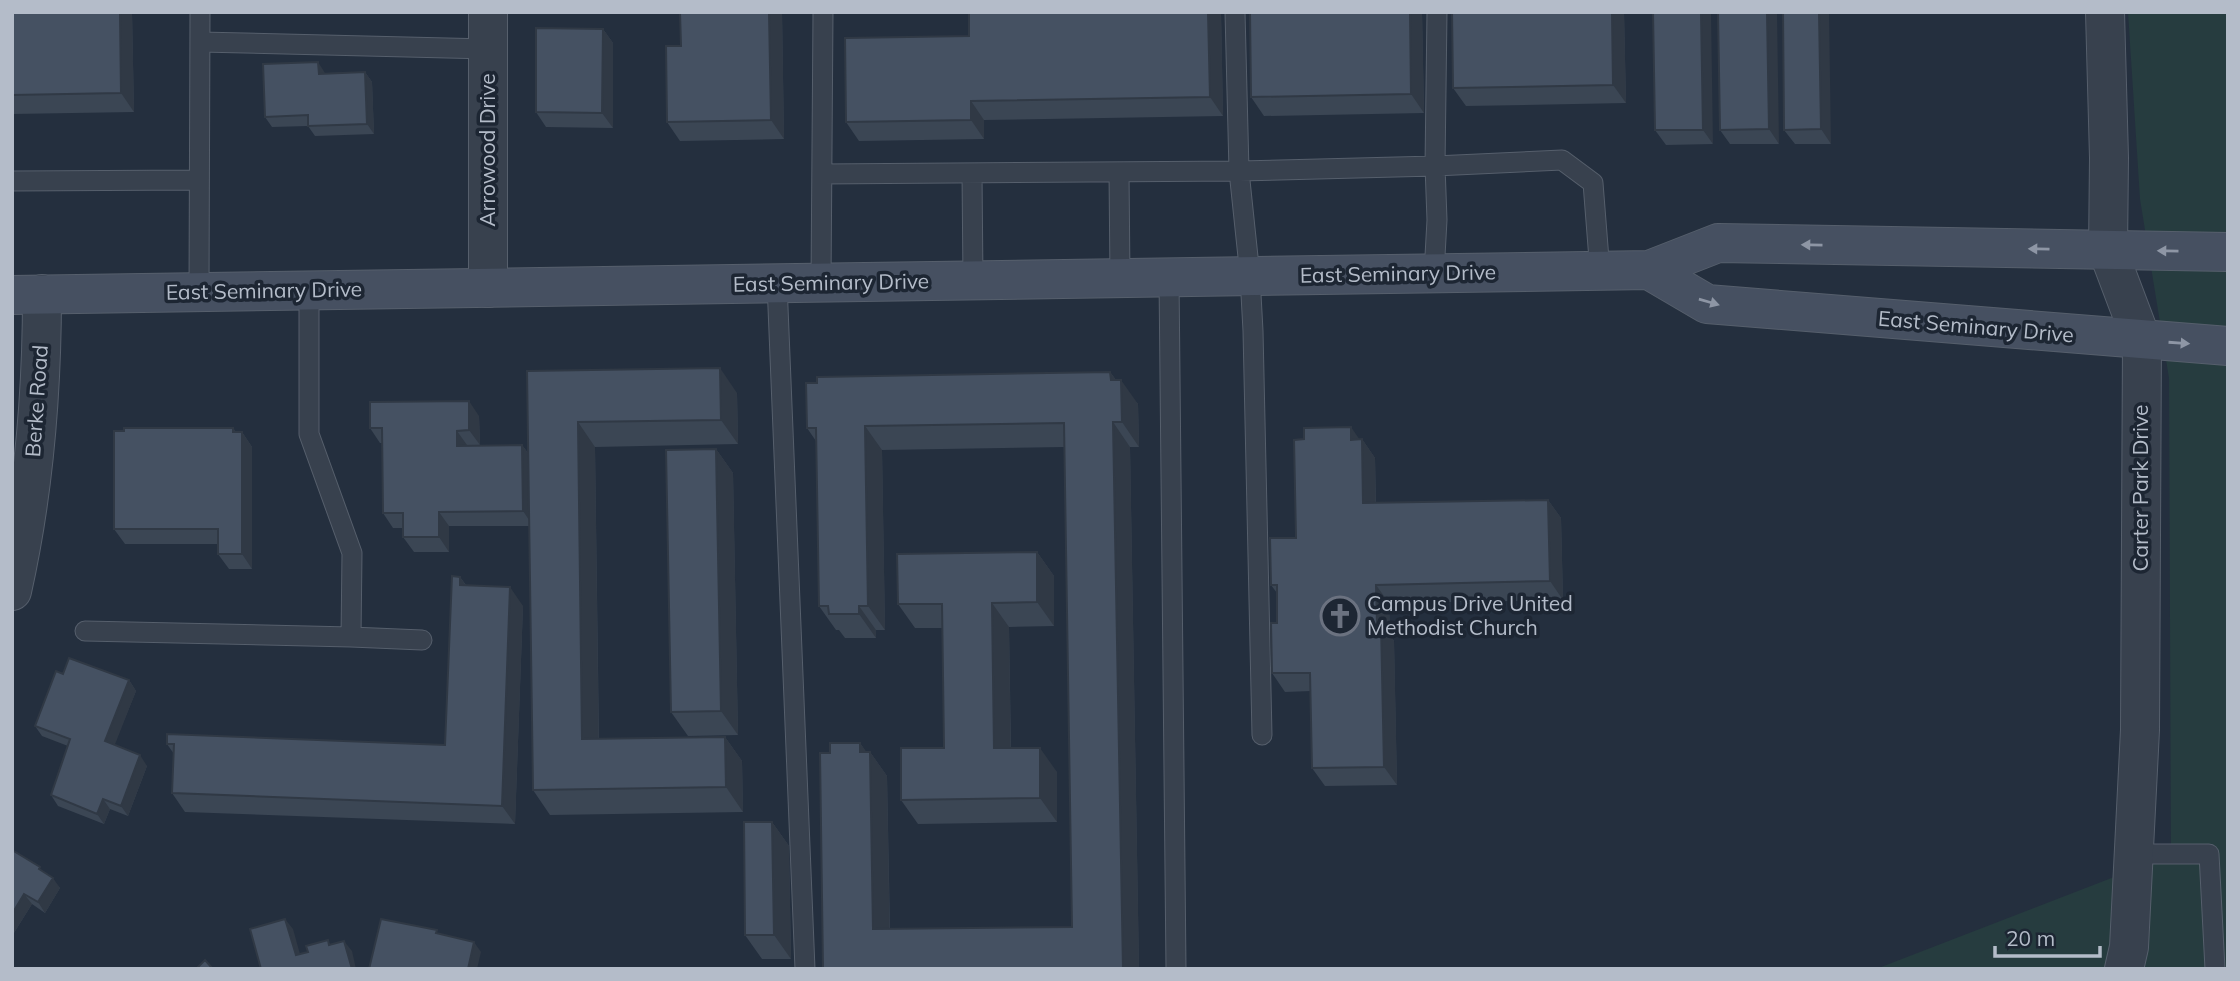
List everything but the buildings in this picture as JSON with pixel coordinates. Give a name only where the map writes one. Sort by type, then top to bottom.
[{"type":"main road","name":"East Seminary Drive","points":[[27,294],[1649,271],[1718,243],[2228,252]]},
{"type":"main road","name":"East Seminary Drive","points":[[1649,271],[1706,304],[2228,346]]},
{"type":"street","name":"Carter Park Drive","points":[[2105,12],[2109,158],[2108,251],[2142,341],[2140,730],[2129,947],[2124,969]]},
{"type":"street","name":"Arrowood Drive","points":[[488,31],[488,288]]},
{"type":"street","name":"Berke Road","points":[[12,590],[23,545],[40,386],[27,294]]},
{"type":"lane","points":[[199,292],[200,12]]},
{"type":"lane","points":[[821,283],[823,12]]},
{"type":"lane","points":[[1235,12],[1240,171],[1250,276],[1262,735]]},
{"type":"lane","points":[[1434,274],[1437,220],[1437,12]]},
{"type":"lane","points":[[200,42],[488,31]]},
{"type":"lane","points":[[822,174],[1240,171],[1562,160],[1593,183],[1600,272]]},
{"type":"lane","points":[[1119,172],[1120,278]]},
{"type":"lane","points":[[972,173],[973,281]]},
{"type":"lane","points":[[12,181],[198,180]]},
{"type":"lane","points":[[1168,278],[1177,969]]},
{"type":"lane","points":[[777,283],[805,969]]},
{"type":"lane","points":[[309,290],[309,434],[352,553],[351,637]]},
{"type":"lane","points":[[85,631],[422,640]]},
{"type":"lane","points":[[2134,854],[2209,854],[2215,969]]},
{"type":"green space","points":[[2128,12],[2228,12],[2228,969],[1876,969],[2171,855],[2169,378],[2140,199]]},
{"type":"place","name":"Campus Drive United Methodist Church","points":[[1340,616]]}]
